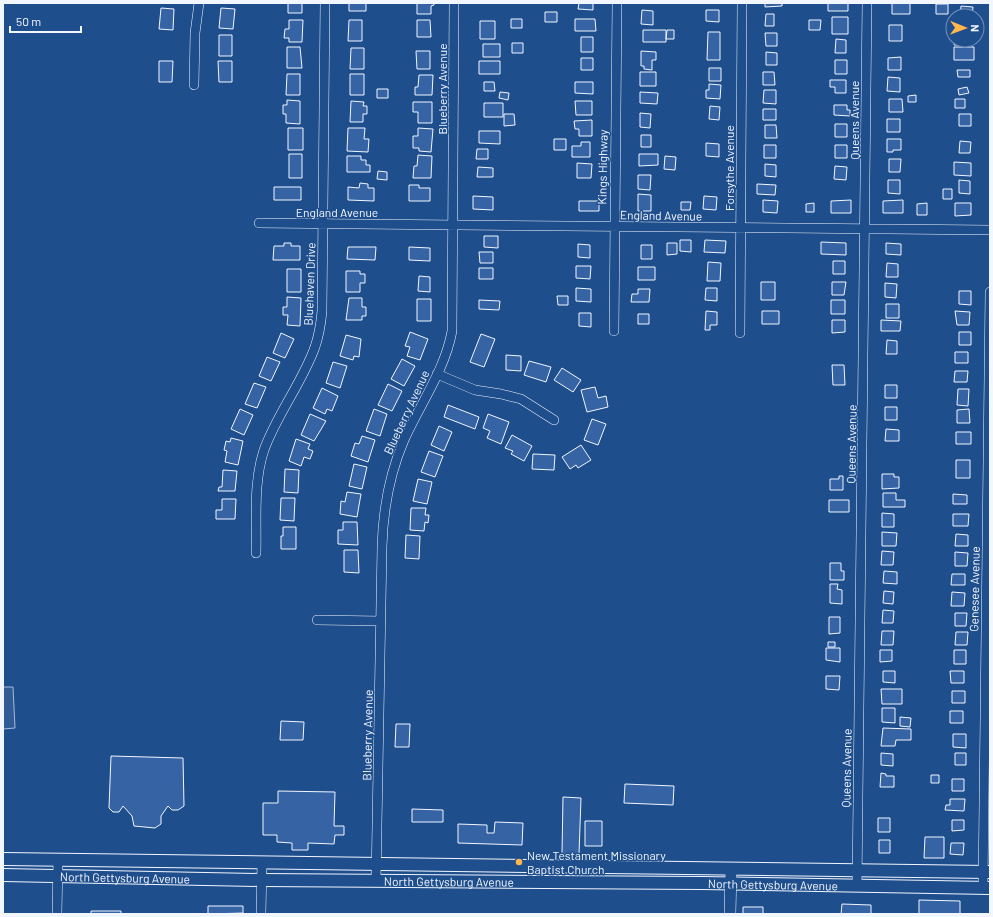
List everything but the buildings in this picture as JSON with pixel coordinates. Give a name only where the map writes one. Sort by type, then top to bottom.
[{"type":"main road","name":"North Gettysburg Avenue","points":[[3,859],[262,864],[857,869],[987,872]]},
{"type":"main road","points":[[453,866],[453,882]]},
{"type":"main road","points":[[485,882],[486,866]]},
{"type":"main road","points":[[613,883],[614,868]]},
{"type":"main road","points":[[644,883],[645,868]]},
{"type":"main road","name":"North Gettysburg Avenue","points":[[3,875],[261,880],[987,887]]},
{"type":"street","points":[[194,86],[195,33],[199,3]]},
{"type":"street","name":"Bluehaven Drive","points":[[256,553],[257,486],[264,452],[270,436],[312,354],[319,332],[322,311],[325,3]]},
{"type":"street","name":"Blueberry Avenue","points":[[376,881],[378,865],[383,521],[389,483],[404,440],[449,348],[452,331],[454,3]]},
{"type":"street","name":"Kings Highway","points":[[614,332],[617,3]]},
{"type":"street","name":"Forsythe Avenue","points":[[740,333],[742,3]]},
{"type":"street","name":"Queens Avenue","points":[[857,886],[866,229],[867,3]]},
{"type":"street","name":"England Avenue","points":[[259,223],[990,230]]},
{"type":"street","name":"Genesee Avenue","points":[[987,887],[990,292]]},
{"type":"street","points":[[437,374],[475,390],[501,394],[521,400],[554,420]]},
{"type":"street","points":[[317,620],[381,621]]},
{"type":"street","points":[[57,914],[58,860]]},
{"type":"street","points":[[261,914],[262,864]]},
{"type":"street","points":[[730,914],[731,869]]},
{"type":"shaded area","points":[[3,687],[13,687],[15,728],[3,729]]},
{"type":"place","name":"New Testament Missionary Baptist Church","points":[[519,862]]}]
